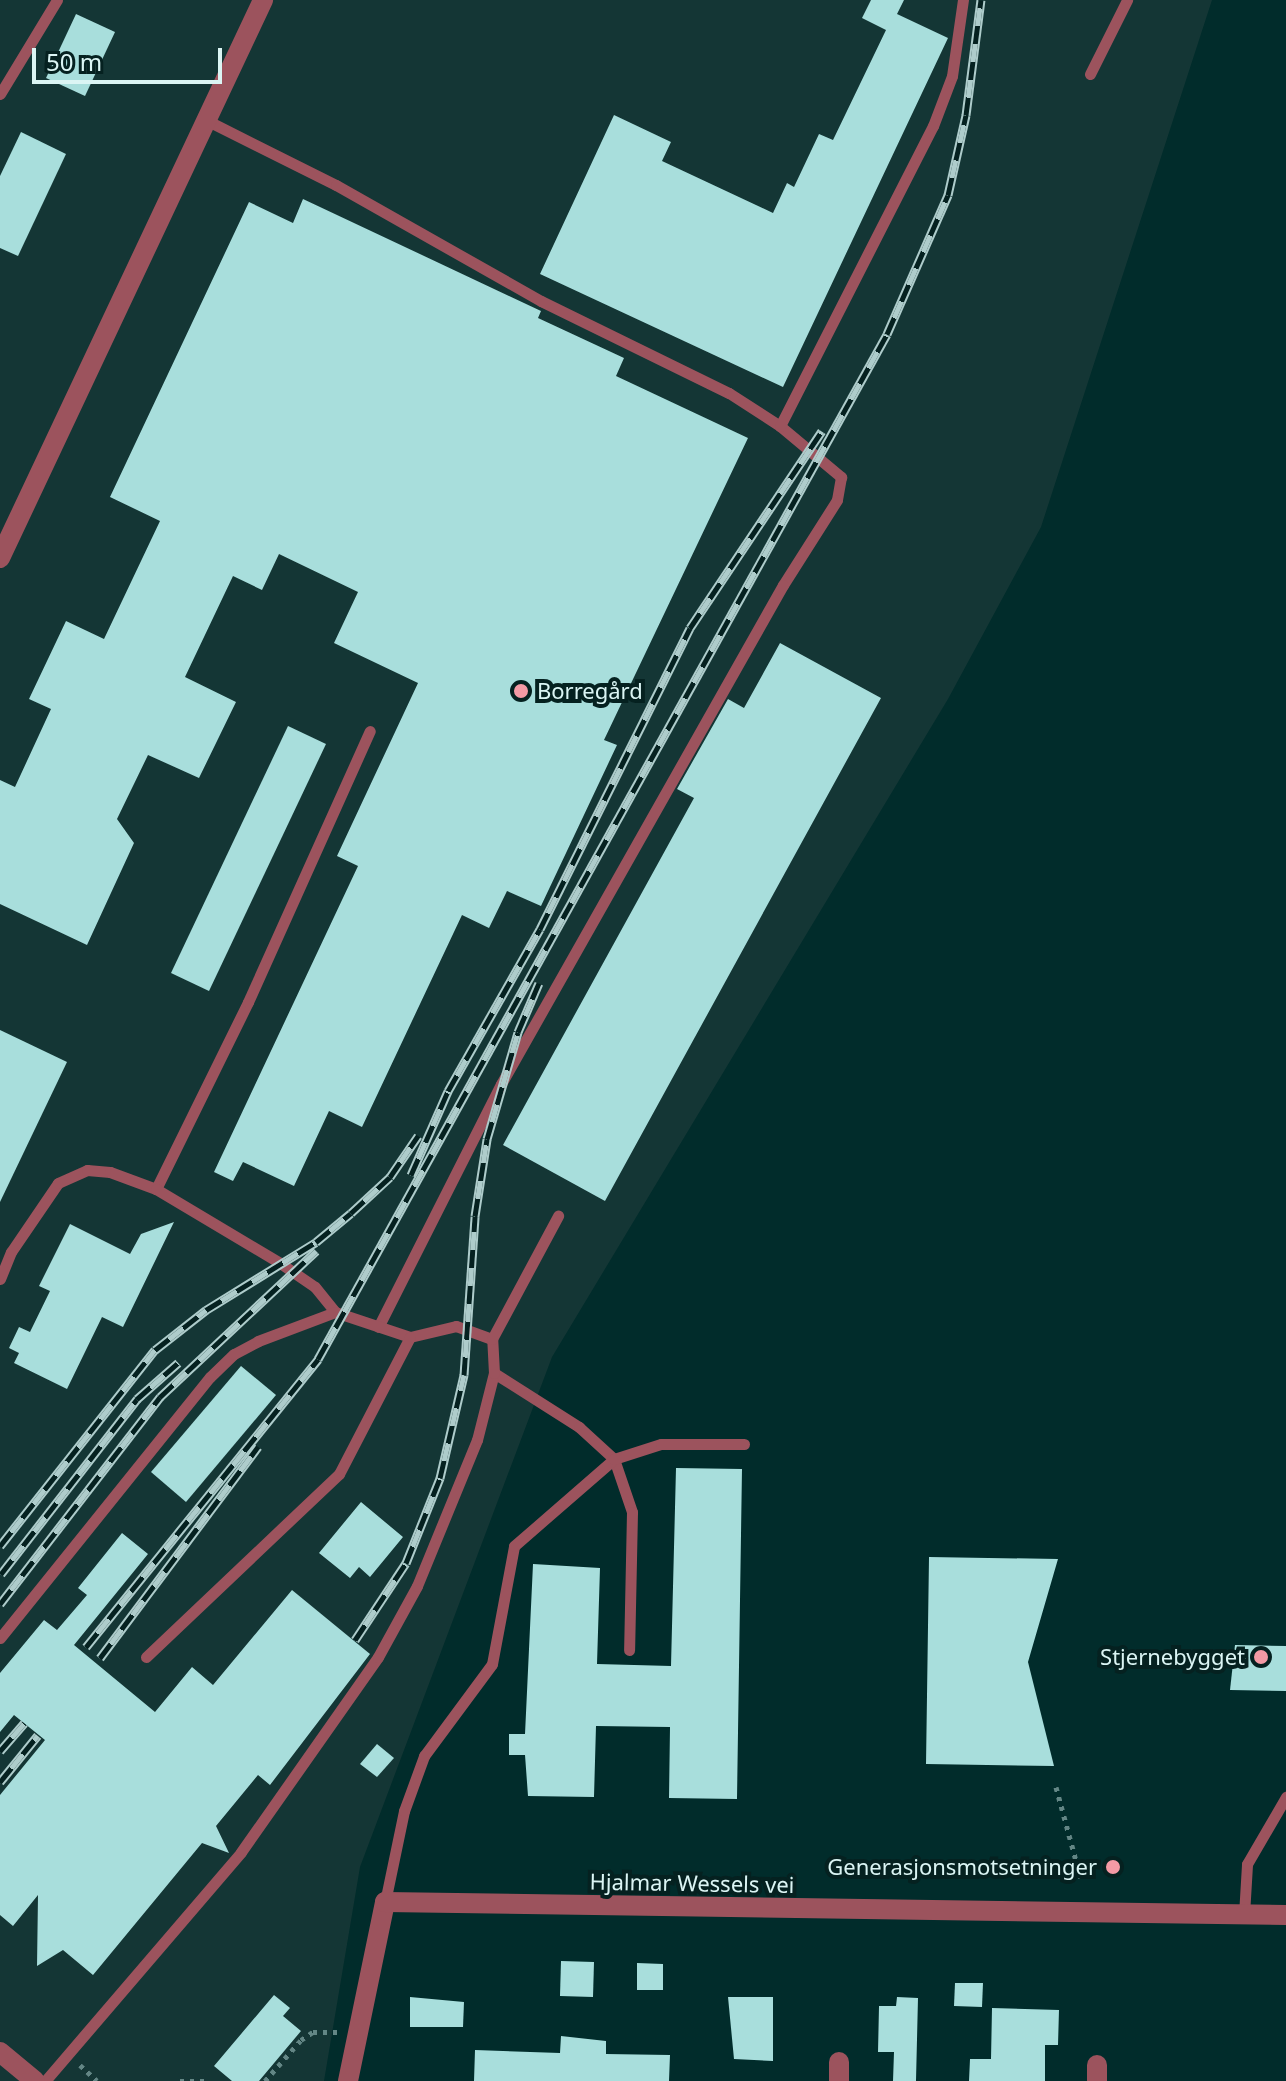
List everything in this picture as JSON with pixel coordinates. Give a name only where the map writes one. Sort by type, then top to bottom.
[{"type":"street","points":[[0,558],[263,0]]},
{"type":"street","points":[[348,2081],[385,1902]]},
{"type":"street","name":"Hjalmar Wessels vei","points":[[385,1902],[1286,1915]]},
{"type":"street","points":[[0,2052],[35,2081]]},
{"type":"lane","points":[[0,94],[57,0]]},
{"type":"lane","points":[[780,426],[933,126],[952,76],[963,0]]},
{"type":"lane","points":[[1090,74],[1127,0]]},
{"type":"lane","points":[[206,120],[348,191],[541,301],[729,393],[780,426],[837,470],[842,485],[837,500],[783,585],[501,1084],[378,1327]]},
{"type":"lane","points":[[156,1189],[248,1002],[370,731]]},
{"type":"lane","points":[[0,1279],[50,1192],[69,1174],[110,1172],[156,1189],[280,1263],[315,1287],[335,1312],[410,1337],[456,1326],[492,1339]]},
{"type":"lane","points":[[45,2081],[241,1852],[378,1657],[459,1490],[494,1373],[492,1339],[558,1216]]},
{"type":"lane","points":[[0,1638],[210,1377],[258,1341],[335,1312]]},
{"type":"lane","points":[[146,1657],[339,1474],[410,1337]]},
{"type":"lane","points":[[494,1373],[579,1427],[614,1459],[632,1512],[629,1650]]},
{"type":"lane","points":[[385,1902],[404,1811],[424,1756],[492,1664],[514,1546],[614,1459],[661,1444],[744,1444]]},
{"type":"lane","points":[[1244,1915],[1247,1864],[1286,1797]]},
{"type":"path","points":[[1056,1787],[1082,1883]]},
{"type":"path","points":[[265,2081],[313,2032],[356,2034]]},
{"type":"path","points":[[180,2081],[209,2081]]},
{"type":"shaded area","points":[[0,0],[1212,0],[1041,527],[948,699],[552,1357],[360,1867],[324,2081],[0,2081]]},
{"type":"building","points":[[871,0],[904,0],[897,14],[948,38],[783,387],[540,274],[614,115],[671,142],[662,161],[773,213],[787,183],[794,187],[819,134],[833,140],[886,30],[862,18]]},
{"type":"building","points":[[76,14],[115,32],[85,96],[46,78]]},
{"type":"building","points":[[21,132],[66,154],[18,256],[0,248],[0,176]]},
{"type":"building","name":"Borregård","points":[[303,199],[541,311],[538,318],[624,358],[616,376],[748,438],[604,740],[617,745],[541,906],[507,891],[489,928],[462,915],[362,1127],[329,1111],[294,1186],[243,1162],[233,1181],[214,1172],[358,866],[337,856],[418,683],[334,643],[358,592],[279,554],[262,590],[233,576],[185,677],[236,702],[199,778],[148,755],[117,819],[134,843],[87,945],[0,904],[0,780],[15,787],[51,709],[29,699],[66,621],[104,639],[160,521],[110,497],[249,202],[293,223]]},
{"type":"building","points":[[780,643],[881,698],[605,1201],[503,1145],[694,798],[677,789],[728,699],[744,708]]},
{"type":"building","points":[[288,726],[326,744],[209,991],[171,973]]},
{"type":"building","points":[[0,1030],[67,1062],[0,1202]]},
{"type":"building","points":[[174,1222],[123,1327],[102,1317],[67,1389],[14,1363],[19,1353],[9,1348],[19,1327],[30,1332],[50,1291],[39,1286],[70,1224],[130,1254],[141,1234]]},
{"type":"building","points":[[241,1366],[276,1395],[186,1502],[151,1472]]},
{"type":"building","points":[[676,1468],[742,1469],[737,1799],[669,1798],[670,1727],[596,1726],[594,1797],[528,1796],[525,1755],[509,1755],[509,1734],[525,1734],[533,1564],[600,1568],[597,1664],[671,1666]]},
{"type":"building","points":[[361,1502],[403,1537],[370,1577],[359,1567],[350,1578],[319,1553]]},
{"type":"building","points":[[122,1533],[148,1554],[74,1645],[155,1712],[192,1667],[213,1685],[292,1590],[370,1654],[270,1785],[258,1775],[216,1826],[229,1853],[202,1843],[93,1975],[63,1950],[37,1966],[38,1895],[13,1926],[0,1915],[0,1795],[45,1740],[14,1715],[0,1732],[0,1673],[44,1620],[57,1630],[87,1595],[78,1588]]},
{"type":"building","points":[[929,1557],[1058,1559],[1028,1662],[1054,1766],[926,1764]]},
{"type":"building","name":"Stjernebygget","points":[[1235,1645],[1286,1646],[1286,1691],[1230,1690]]},
{"type":"building","points":[[377,1744],[394,1758],[377,1777],[360,1764]]},
{"type":"building","points":[[561,1961],[594,1962],[593,1997],[560,1996]]},
{"type":"building","points":[[637,1963],[663,1964],[663,1990],[637,1990]]},
{"type":"building","points":[[955,1983],[983,1983],[982,2007],[954,2006]]},
{"type":"building","points":[[274,1995],[290,2008],[283,2016],[301,2031],[259,2081],[232,2081],[214,2066]]},
{"type":"building","points":[[410,1997],[464,2002],[463,2027],[410,2027]]},
{"type":"building","points":[[728,1997],[773,1997],[773,2061],[734,2059]]},
{"type":"building","points":[[897,1997],[918,1998],[916,2081],[893,2081],[894,2052],[878,2052],[879,2006],[896,2006]]},
{"type":"building","points":[[992,2008],[1059,2010],[1058,2045],[1045,2045],[1045,2081],[969,2081],[970,2059],[991,2059]]},
{"type":"building","points":[[561,2036],[606,2041],[606,2054],[670,2055],[669,2081],[474,2081],[475,2050],[560,2053]]},
{"type":"railway","points":[[86,1647],[318,1359],[887,334],[948,195],[966,115],[981,0]]},
{"type":"railway","points":[[411,1175],[448,1091],[540,929],[690,628],[822,431]]},
{"type":"railway","points":[[355,1640],[406,1563],[440,1478],[464,1375],[475,1216],[487,1139],[518,1032],[539,983]]},
{"type":"railway","points":[[0,1546],[155,1350],[206,1310],[316,1242],[390,1177],[418,1136]]},
{"type":"railway","points":[[0,1604],[160,1397],[316,1251]]},
{"type":"railway","points":[[1,1574],[137,1399],[178,1363]]},
{"type":"railway","points":[[100,1658],[258,1447]]},
{"type":"railway","points":[[0,1751],[24,1723]]},
{"type":"railway","points":[[0,1782],[38,1735]]},
{"type":"place","name":"Borregård","points":[[521,691]]},
{"type":"place","name":"Stjernebygget","points":[[1261,1657]]},
{"type":"place","name":"Generasjonsmotsetninger","points":[[1113,1867]]}]
